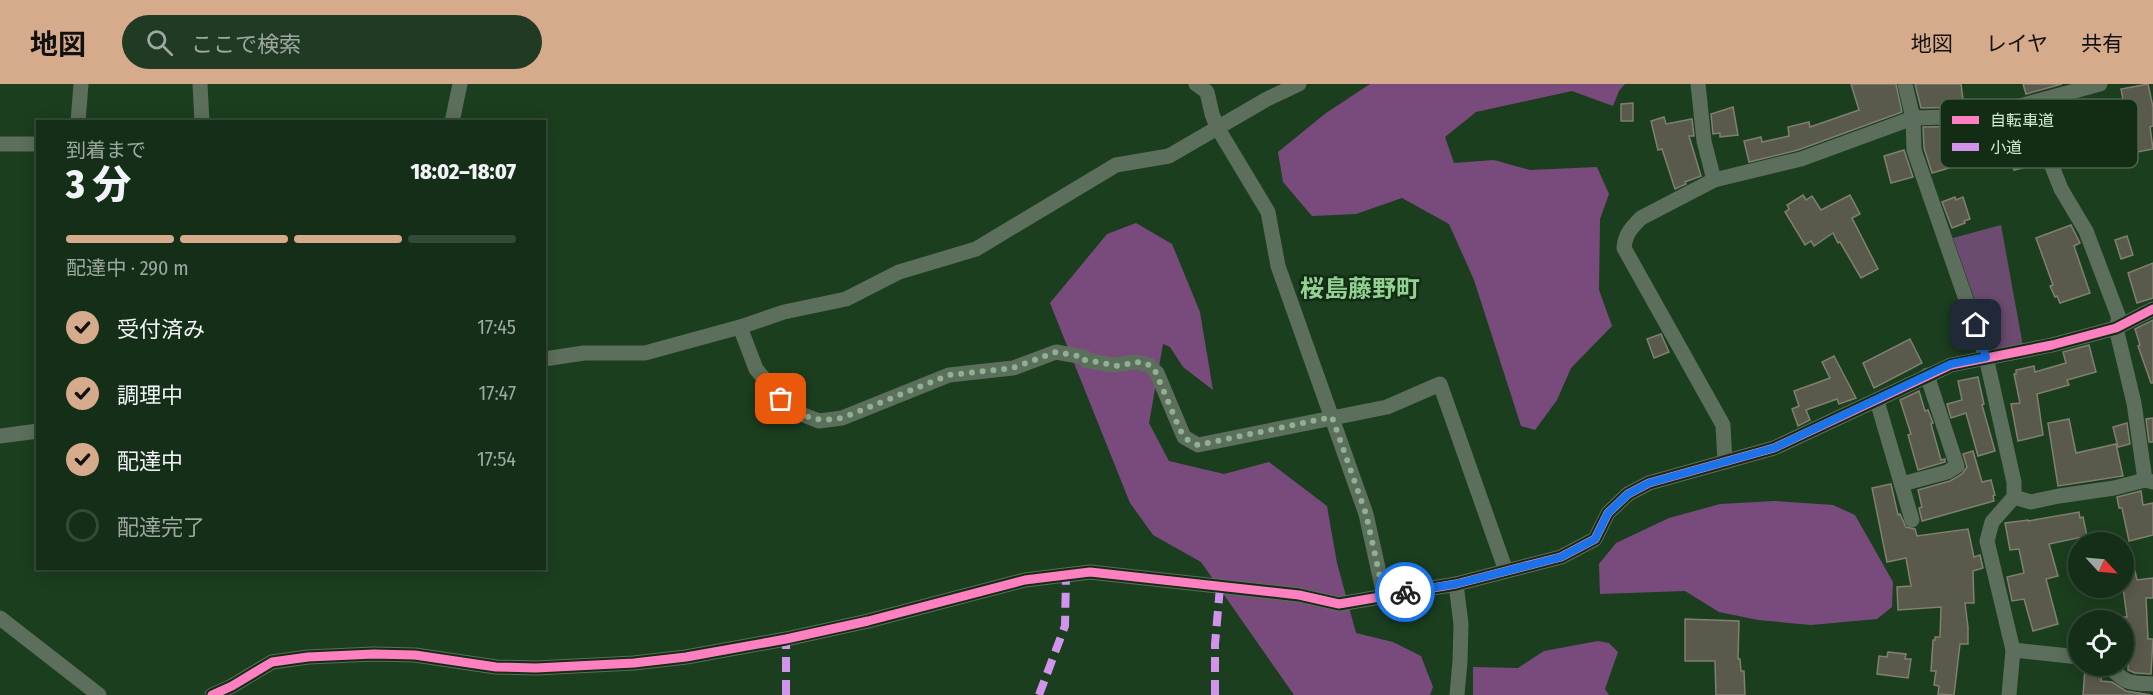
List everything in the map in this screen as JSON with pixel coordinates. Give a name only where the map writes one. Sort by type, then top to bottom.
[{"type":"street","points":[[78,120],[81,84]]},
{"type":"street","points":[[200,84],[202,120]]},
{"type":"street","points":[[452,120],[460,84]]},
{"type":"street","points":[[1196,84],[1208,92],[1217,127],[1268,212],[1278,266],[1366,514],[1384,595]]},
{"type":"street","points":[[546,354],[645,353],[741,327],[784,312],[846,299],[899,272],[976,249],[1116,165],[1169,156],[1217,127],[1299,84]]},
{"type":"street","points":[[1698,84],[1704,141],[1714,180]]},
{"type":"street","points":[[1905,84],[1913,118],[1914,150],[1986,357],[2014,482],[2014,497],[1992,522],[1988,541],[2013,650],[2009,695]]},
{"type":"street","points":[[2045,99],[2100,84]]},
{"type":"street","points":[[1725,462],[1723,425],[1624,248],[1624,238],[1641,218],[1714,180],[1801,159],[1913,118],[1940,117]]},
{"type":"street","points":[[0,144],[36,144]]},
{"type":"street","points":[[2014,497],[2031,502],[2149,481],[2116,328],[2119,318],[2086,231],[2053,168]]},
{"type":"street","points":[[212,695],[272,662],[308,657],[415,655],[496,667],[536,668],[634,663],[686,657],[868,621],[1025,580],[1090,572],[1299,595],[1339,604],[1456,584],[1561,557],[1595,539],[1608,513],[1628,494],[1649,483],[1774,448],[1951,364],[2052,345],[2116,328],[2153,309]]},
{"type":"street","points":[[741,327],[756,369],[776,393],[801,414],[819,421],[842,418],[949,375],[1013,368],[1056,352],[1113,365],[1137,362],[1149,365],[1157,374],[1184,437],[1198,445],[1387,407],[1440,384],[1506,571]]},
{"type":"street","points":[[1902,484],[1947,472],[1957,466],[1927,375]]},
{"type":"street","points":[[1877,400],[1912,520]]},
{"type":"street","points":[[0,436],[36,431]]},
{"type":"street","points":[[1456,584],[1461,624],[1457,695]]},
{"type":"street","points":[[0,618],[99,695]]},
{"type":"street","points":[[2013,650],[2068,656]]},
{"type":"street","points":[[2118,676],[2122,680],[2132,683],[2153,684]]},
{"type":"shaded area","points":[[1370,84],[1625,84],[1619,91],[1613,106],[1572,91],[1476,112],[1445,137],[1454,163],[1494,160],[1530,170],[1597,167],[1609,194],[1600,219],[1599,290],[1612,326],[1571,368],[1557,400],[1535,430],[1521,426],[1474,280],[1449,224],[1402,198],[1356,214],[1312,216],[1283,182],[1278,152],[1326,113]]},
{"type":"shaded area","points":[[1136,223],[1172,244],[1200,312],[1213,390],[1183,367],[1170,347],[1163,344],[1149,423],[1169,461],[1224,474],[1269,462],[1327,506],[1337,563],[1356,633],[1393,642],[1421,656],[1433,687],[1430,695],[1294,695],[1201,562],[1153,535],[1130,503],[1050,303],[1107,234]]},
{"type":"shaded area","points":[[2001,225],[2023,346],[1993,352],[1953,238]]},
{"type":"shaded area","points":[[1775,501],[1833,505],[1855,515],[1893,582],[1892,607],[1877,619],[1811,625],[1758,620],[1719,612],[1685,591],[1600,594],[1599,564],[1616,543],[1669,518],[1720,504]]},
{"type":"shaded area","points":[[1598,641],[1609,643],[1618,652],[1605,689],[1609,695],[1473,695],[1473,667],[1518,668],[1544,651]]},
{"type":"building","points":[[1851,84],[1896,84],[1902,112],[1798,150],[1749,162],[1744,141],[1761,137],[1762,142],[1789,136],[1788,127],[1809,122],[1810,127],[1859,110]]},
{"type":"building","points":[[1915,84],[1961,84],[1963,99],[1940,99],[1940,108],[1921,108]]},
{"type":"building","points":[[2023,84],[2062,84],[2026,94]]},
{"type":"building","points":[[2148,84],[2153,107],[2153,126],[2150,127],[2153,149],[2138,152],[2138,99],[2123,99],[2121,89]]},
{"type":"building","points":[[1633,103],[1633,121],[1621,121],[1621,104]]},
{"type":"building","points":[[1733,107],[1738,135],[1720,137],[1720,133],[1713,134],[1711,114]]},
{"type":"building","points":[[1664,117],[1666,124],[1692,119],[1694,136],[1689,136],[1701,176],[1675,189],[1662,149],[1658,150],[1651,121]]},
{"type":"building","points":[[1923,127],[1940,127],[1940,168],[1949,168],[1932,173],[1924,148]]},
{"type":"building","points":[[1904,150],[1913,177],[1891,183],[1884,156]]},
{"type":"building","points":[[1803,195],[1806,200],[1812,196],[1821,210],[1850,195],[1860,214],[1852,218],[1878,269],[1861,278],[1833,233],[1814,246],[1811,241],[1805,245],[1785,212],[1789,209],[1787,205]]},
{"type":"building","points":[[1955,197],[1956,200],[1963,197],[1970,219],[1952,228],[1942,202]]},
{"type":"building","points":[[2071,225],[2080,243],[2074,246],[2090,293],[2060,303],[2050,286],[2053,285],[2036,238]]},
{"type":"building","points":[[2127,236],[2133,255],[2121,259],[2115,240]]},
{"type":"building","points":[[2153,263],[2153,298],[2137,303],[2128,273]]},
{"type":"building","points":[[2153,320],[2153,383],[2151,383],[2138,346],[2140,345],[2135,329]]},
{"type":"building","points":[[1661,334],[1669,352],[1654,358],[1647,339]]},
{"type":"building","points":[[1910,339],[1922,363],[1874,388],[1863,363]]},
{"type":"building","points":[[2089,345],[2096,372],[2067,380],[2069,385],[2037,394],[2043,435],[2018,441],[2011,404],[2020,403],[2014,374],[2016,370],[2034,366],[2035,372],[2066,363],[2063,352]]},
{"type":"building","points":[[1834,356],[1856,398],[1839,404],[1837,399],[1806,410],[1810,420],[1798,426],[1792,409],[1799,406],[1794,391],[1830,378],[1822,362]]},
{"type":"building","points":[[1978,377],[1984,404],[1982,405],[1995,451],[1978,456],[1966,413],[1951,418],[1947,404],[1962,400],[1958,381]]},
{"type":"building","points":[[1919,391],[1925,411],[1928,410],[1933,423],[1931,424],[1941,460],[1945,459],[1945,462],[1918,470],[1908,435],[1911,434],[1900,400]]},
{"type":"building","points":[[2153,418],[2153,442],[2149,442],[2146,419]]},
{"type":"building","points":[[2069,419],[2076,453],[2116,444],[2123,476],[2058,486],[2048,423]]},
{"type":"building","points":[[2127,423],[2130,444],[2118,447],[2113,427]]},
{"type":"building","points":[[1973,451],[1982,482],[1991,480],[1995,495],[1993,496],[1994,501],[1922,521],[1918,490],[1950,481],[1962,474],[1967,467],[1963,454]]},
{"type":"building","points":[[1891,484],[1898,515],[1900,514],[1906,527],[1915,529],[1917,536],[1968,529],[1974,557],[1980,555],[1983,568],[1973,571],[1974,603],[1965,603],[1968,644],[1960,644],[1954,695],[1938,694],[1939,686],[1934,685],[1936,671],[1931,671],[1933,640],[1935,637],[1940,637],[1941,607],[1898,610],[1897,587],[1911,586],[1906,558],[1887,562],[1872,488]]},
{"type":"building","points":[[2141,491],[2143,505],[2153,503],[2153,535],[2134,540],[2134,532],[2127,532],[2117,497]]},
{"type":"building","points":[[2079,512],[2080,518],[2083,517],[2086,532],[2068,532],[2068,540],[2049,544],[2058,576],[2046,579],[2058,624],[2033,631],[2024,599],[2012,601],[2007,577],[2024,573],[2019,549],[2010,550],[2005,523]]},
{"type":"building","points":[[2134,571],[2137,580],[2153,578],[2153,598],[2146,598],[2148,639],[2153,639],[2151,674],[2134,673],[2134,610],[2126,610],[2124,598],[2134,598]]},
{"type":"building","points":[[1685,619],[1739,621],[1738,659],[1740,659],[1741,671],[1744,671],[1745,695],[1716,695],[1715,661],[1685,661]]},
{"type":"building","points":[[1888,652],[1906,654],[1905,659],[1911,659],[1908,678],[1877,674],[1879,656],[1887,657]]},
{"type":"building","points":[[2084,676],[2102,676],[2101,681],[2112,682],[2126,691],[2151,695],[2083,695]]},
{"type":"marked path","points":[[1039,695],[1065,626],[1066,575]]},
{"type":"marked path","points":[[1215,695],[1215,644],[1220,587]]},
{"type":"marked path","points":[[786,639],[786,695]]},
{"type":"cycle path","points":[[212,695],[272,662],[308,657],[415,655],[496,667],[536,668],[634,663],[686,657],[868,621],[1025,580],[1090,572],[1299,595],[1339,604],[1456,584],[1561,557],[1595,539],[1608,513],[1628,494],[1649,483],[1774,448],[1951,365],[2052,345],[2116,328],[2153,309]]},
{"type":"way so far","points":[[781,399],[801,414],[819,421],[827,421],[842,418],[949,375],[1013,368],[1056,352],[1119,366],[1137,362],[1154,368],[1180,430],[1186,439],[1198,445],[1332,417],[1366,514],[1384,595],[1405,592]]},
{"type":"district","name":"桜島藤野町","points":[[1360,289]]},
{"type":"route","points":[[1405,592],[1456,584],[1561,557],[1595,539],[1608,513],[1628,494],[1649,483],[1774,448],[1951,364],[1986,357],[1976,325]]}]
